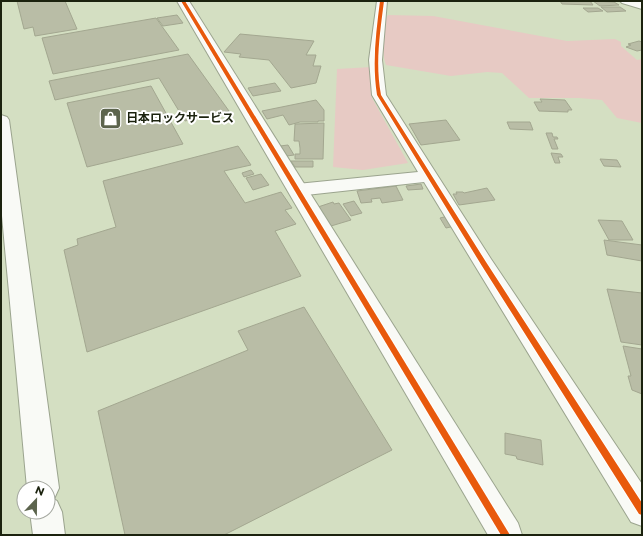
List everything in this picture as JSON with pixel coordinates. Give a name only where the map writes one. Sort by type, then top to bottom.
[{"type":"street","points":[[183,1],[506,535]]},
{"type":"street","points":[[382,1],[375,60],[376,81],[379,95],[484,264],[642,511]]},
{"type":"street","points":[[626,1],[642,6]]},
{"type":"street","points":[[1,120],[43,480]]},
{"type":"street","points":[[298,190],[430,176]]},
{"type":"street","points":[[47,520],[49,535]]},
{"type":"shaded area","points":[[388,15],[433,16],[567,41],[615,39],[621,42],[621,46],[637,60],[642,59],[642,123],[617,118],[602,100],[579,98],[529,98],[502,73],[487,72],[451,76],[386,65],[383,46],[383,31],[385,19]]},
{"type":"shaded area","points":[[372,67],[372,98],[408,163],[363,170],[333,167],[337,69]]},
{"type":"building","points":[[17,1],[65,1],[77,29],[35,36],[33,27],[24,29]]},
{"type":"building","points":[[560,1],[590,1],[593,5],[562,4]]},
{"type":"building","points":[[593,1],[614,2],[619,5],[600,6]]},
{"type":"building","points":[[601,7],[620,7],[626,11],[607,12]]},
{"type":"building","points":[[583,8],[598,8],[603,11],[588,12]]},
{"type":"building","points":[[177,15],[183,23],[163,26],[157,18]]},
{"type":"building","points":[[156,18],[179,50],[53,74],[42,38]]},
{"type":"building","points":[[240,34],[314,41],[306,55],[316,55],[313,66],[321,66],[316,83],[291,88],[269,60],[239,57],[241,54],[224,52]]},
{"type":"building","points":[[639,41],[642,42],[642,50],[637,51],[626,47],[631,45],[628,44]]},
{"type":"building","points":[[188,54],[229,111],[185,121],[159,78],[55,100],[49,81]]},
{"type":"building","points":[[275,83],[281,91],[253,96],[248,88]]},
{"type":"building","points":[[151,86],[183,144],[87,167],[67,103]]},
{"type":"building","points":[[540,99],[565,100],[572,110],[568,110],[568,112],[539,111],[534,102],[542,102]]},
{"type":"building","points":[[316,100],[324,110],[324,121],[300,122],[289,125],[283,115],[267,119],[262,111]]},
{"type":"building","points":[[446,120],[460,140],[421,145],[409,124]]},
{"type":"building","points":[[507,122],[530,122],[533,130],[510,129]]},
{"type":"building","points":[[324,123],[323,159],[295,159],[295,154],[300,154],[300,148],[299,141],[294,141],[295,124]]},
{"type":"building","points":[[546,133],[552,133],[553,137],[557,137],[558,139],[554,139],[558,149],[552,149]]},
{"type":"building","points":[[288,145],[294,155],[287,156],[280,146]]},
{"type":"building","points":[[238,146],[251,165],[224,171],[245,203],[281,192],[292,208],[285,210],[296,224],[275,231],[301,276],[87,352],[64,250],[78,245],[77,239],[116,227],[103,181]]},
{"type":"building","points":[[551,153],[561,154],[563,157],[558,157],[560,163],[555,163]]},
{"type":"building","points":[[600,159],[617,160],[621,167],[604,166]]},
{"type":"building","points":[[291,161],[313,161],[313,167],[295,167]]},
{"type":"building","points":[[251,170],[254,174],[244,177],[242,173]]},
{"type":"building","points":[[261,174],[269,185],[253,190],[246,178]]},
{"type":"building","points":[[421,184],[423,189],[408,190],[406,186]]},
{"type":"building","points":[[396,186],[403,200],[382,203],[380,198],[371,199],[372,202],[361,203],[357,191]]},
{"type":"building","points":[[487,188],[495,200],[459,205],[453,194],[457,194],[456,192],[464,193]]},
{"type":"building","points":[[354,201],[362,213],[351,216],[343,204]]},
{"type":"building","points":[[333,202],[334,204],[339,203],[351,220],[331,226],[318,207]]},
{"type":"building","points":[[448,216],[455,226],[446,228],[440,218]]},
{"type":"building","points":[[598,220],[622,221],[633,240],[609,240]]},
{"type":"building","points":[[604,240],[642,245],[642,261],[607,255]]},
{"type":"building","points":[[607,289],[642,293],[642,345],[621,342]]},
{"type":"building","points":[[304,307],[392,450],[224,535],[125,535],[98,411],[248,350],[238,331]]},
{"type":"building","points":[[623,346],[642,349],[642,394],[632,390],[628,376],[631,376]]},
{"type":"building","points":[[505,433],[541,440],[543,465],[517,459],[516,456],[505,454]]},
{"type":"cycle path","points":[[183,1],[506,535]]},
{"type":"cycle path","points":[[382,1],[377,36],[376,60],[379,95],[484,264],[642,511]]},
{"type":"place","name":"日本ロックサービス","points":[[110,118]]}]
